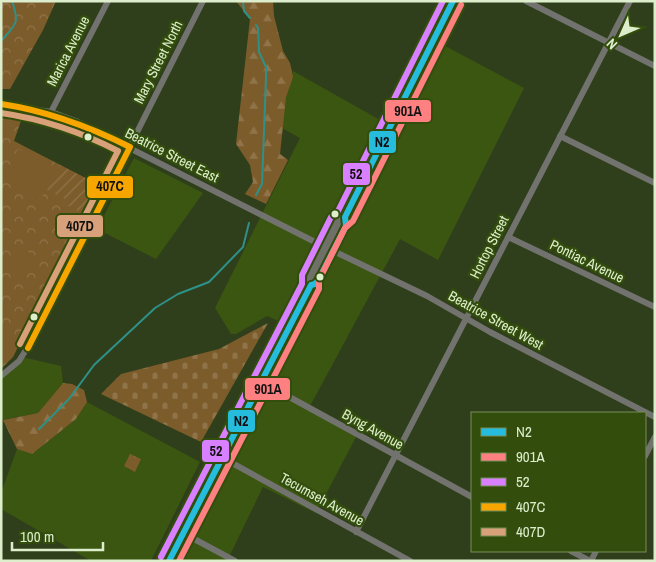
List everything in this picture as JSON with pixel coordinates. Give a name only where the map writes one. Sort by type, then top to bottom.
[{"type":"main road","points":[[311,284],[315,284],[319,279],[346,226],[346,217],[453,1]]},
{"type":"main road","points":[[169,561],[311,284],[310,279],[325,247],[338,222],[346,217]]},
{"type":"street","name":"Marica Avenue","points":[[51,112],[108,1]]},
{"type":"street","name":"Mary Street North","points":[[1,376],[14,366],[28,348],[203,1]]},
{"type":"street","points":[[526,1],[655,66]]},
{"type":"street","name":"Hortop Street","points":[[356,532],[397,456],[630,1]]},
{"type":"street","name":"Beatrice Street East","points":[[1,104],[51,112],[76,120],[325,247]]},
{"type":"street","points":[[560,136],[655,183]]},
{"type":"street","name":"Pontiac Avenue","points":[[508,237],[655,307]]},
{"type":"street","name":"Beatrice Street West","points":[[325,247],[418,292],[497,336],[645,412]]},
{"type":"street","name":"Byng Avenue","points":[[262,382],[471,496]]},
{"type":"street","points":[[646,454],[655,436]]},
{"type":"street","name":"Tecumseh Avenue","points":[[223,458],[410,561]]},
{"type":"street","points":[[183,533],[235,561]]},
{"type":"street","points":[[573,552],[590,561]]},
{"type":"shaded area","points":[[434,40],[524,88],[438,260],[400,239],[309,408],[356,437],[316,513],[263,487],[227,561],[170,561],[290,326],[267,316],[236,334],[231,334],[215,308],[300,138],[271,122],[293,71],[380,120],[356,167],[367,174]]},
{"type":"shaded area","points":[[134,158],[203,193],[156,259],[97,229]]},
{"type":"shaded area","points":[[22,357],[61,366],[63,383],[38,413],[1,420],[1,376]]},
{"type":"shaded area","points":[[87,402],[200,462],[151,561],[91,561],[1,509],[1,493],[17,449],[32,454],[76,419]]},
{"type":"green space","points":[[1,1],[56,1],[43,30],[10,89],[1,89]]},
{"type":"green space","points":[[236,1],[273,1],[274,16],[283,51],[290,63],[293,77],[286,97],[280,154],[288,160],[266,204],[245,194],[253,182],[250,165],[236,144],[250,19]]},
{"type":"green space","points":[[1,115],[22,118],[14,141],[99,185],[13,357],[1,369]]},
{"type":"green space","points":[[18,149],[56,169],[41,199],[3,179]]},
{"type":"green space","points":[[60,165],[99,185],[84,214],[65,204],[67,200],[47,190]]},
{"type":"green space","points":[[20,248],[34,255],[22,277],[8,270]]},
{"type":"green space","points":[[268,323],[201,442],[101,394],[121,374],[219,349]]},
{"type":"green space","points":[[1,331],[11,336],[14,340],[13,346],[8,350],[1,349]]},
{"type":"green space","points":[[63,383],[72,384],[84,390],[87,402],[76,419],[32,454],[17,449],[3,420],[38,413]]},
{"type":"green space","points":[[130,454],[141,459],[135,472],[124,466]]},
{"type":"waterway","points":[[1,41],[15,23],[16,15],[12,1]]},
{"type":"waterway","points":[[243,1],[244,11],[250,18]]},
{"type":"waterway","points":[[256,25],[258,28],[259,52],[266,67],[262,184],[256,195]]},
{"type":"waterway","points":[[39,429],[69,399],[94,365],[155,308],[178,294],[209,282],[243,247],[249,223]]},
{"type":"transit line","name":"52","points":[[161,557],[302,284],[302,275],[331,217],[338,211],[443,1]]},
{"type":"transit line","name":"N2","points":[[169,561],[311,285],[315,284],[319,279],[346,226],[345,217],[453,1]]},
{"type":"transit line","name":"901A","points":[[179,561],[319,289],[319,280],[345,228],[353,221],[461,5]]},
{"type":"transit line","name":"407C","points":[[1,104],[67,120],[99,132],[130,147],[28,348]]},
{"type":"transit line","name":"407D","points":[[1,113],[61,127],[118,151],[20,344]]}]
